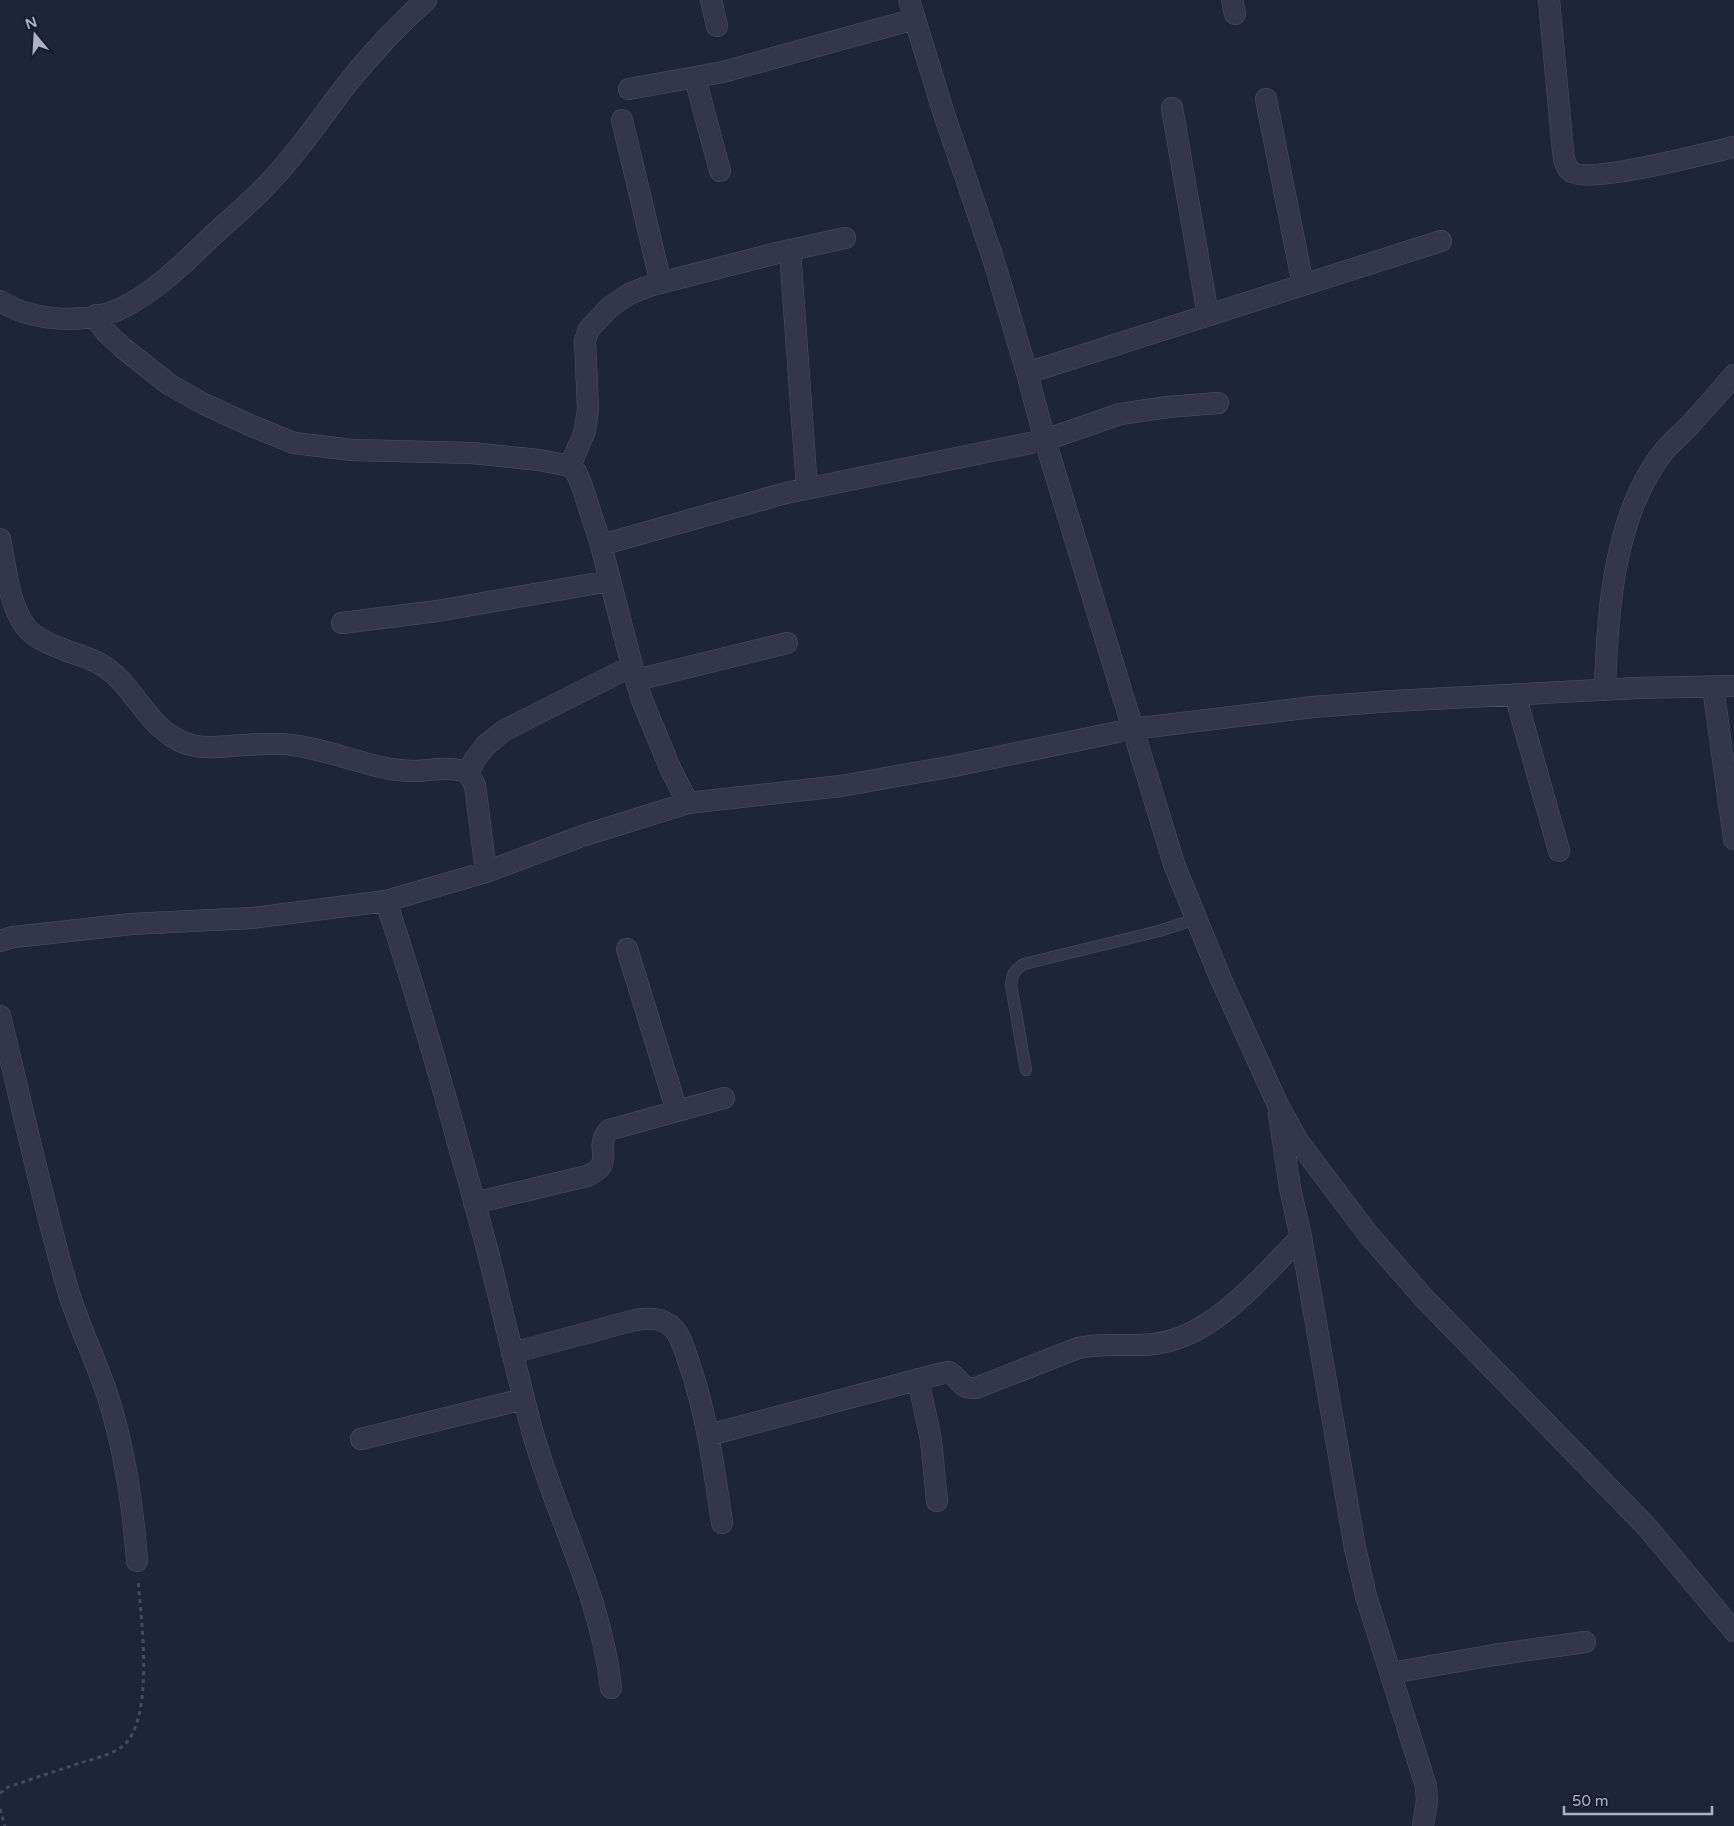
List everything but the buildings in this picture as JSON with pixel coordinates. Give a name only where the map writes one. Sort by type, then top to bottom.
[{"type":"street","points":[[0,301],[19,310],[48,317],[74,319],[122,308],[152,291],[247,206],[288,162],[344,88],[392,32],[426,0]]},
{"type":"street","points":[[711,0],[717,26]]},
{"type":"street","points":[[1549,0],[1563,151],[1565,164],[1572,172],[1586,175],[1608,174],[1734,147]]},
{"type":"street","points":[[629,89],[695,78],[755,64],[912,9],[944,114],[993,258],[1045,440],[1174,864],[1220,977],[1278,1104],[1298,1141],[1368,1234],[1423,1297],[1646,1526],[1734,1632]]},
{"type":"street","points":[[695,78],[720,171]]},
{"type":"street","points":[[1266,99],[1303,285]]},
{"type":"street","points":[[1172,108],[1208,315]]},
{"type":"street","points":[[622,120],[661,283]]},
{"type":"street","points":[[570,466],[585,431],[588,409],[585,341],[588,329],[610,307],[629,294],[661,283],[845,238]]},
{"type":"street","points":[[1027,373],[1441,241]]},
{"type":"street","points":[[790,251],[807,488]]},
{"type":"street","points":[[96,315],[106,332],[122,348],[170,385],[252,426],[286,440],[352,450],[472,453],[539,460],[570,466],[576,472],[582,486],[642,700],[671,770],[688,803]]},
{"type":"street","points":[[1604,690],[1606,637],[1612,594],[1620,549],[1632,510],[1648,476],[1664,451],[1734,375]]},
{"type":"street","points":[[600,545],[807,488],[1045,440],[1120,414],[1168,407],[1218,403]]},
{"type":"street","points":[[0,539],[10,590],[17,610],[26,626],[42,640],[64,650],[88,657],[105,667],[121,680],[159,726],[180,742],[189,746],[208,748],[291,745],[329,752],[358,762],[391,769],[412,772],[454,769],[468,774],[475,785],[486,872]]},
{"type":"street","points":[[342,623],[437,611],[610,581]]},
{"type":"street","points":[[468,774],[475,759],[486,745],[505,730],[634,673],[787,643]]},
{"type":"street","points":[[0,941],[32,935],[131,924],[252,918],[386,901],[486,872],[582,836],[688,803],[840,786],[954,766],[1132,729],[1313,707],[1515,694],[1724,686],[1734,839]]},
{"type":"street","points":[[1515,694],[1558,851]]},
{"type":"street","points":[[386,901],[418,998],[544,1469],[595,1607],[608,1659],[611,1688]]},
{"type":"street","points":[[627,950],[677,1111]]},
{"type":"street","points":[[0,1016],[28,1137],[68,1288],[108,1397],[121,1443],[130,1491],[137,1561]]},
{"type":"street","points":[[474,1203],[587,1176],[597,1171],[603,1164],[602,1142],[604,1135],[609,1130],[724,1098]]},
{"type":"street","points":[[1278,1104],[1290,1188],[1301,1237],[1355,1548],[1366,1596],[1426,1786],[1427,1801],[1423,1826]]},
{"type":"street","points":[[709,1435],[949,1372],[957,1377],[962,1385],[967,1388],[976,1388],[1078,1348],[1094,1344],[1156,1344],[1180,1336],[1202,1328],[1217,1318],[1301,1237]]},
{"type":"street","points":[[512,1353],[634,1320],[648,1318],[663,1320],[675,1329],[683,1344],[694,1378],[709,1435],[722,1523]]},
{"type":"street","points":[[918,1379],[931,1440],[936,1501]]},
{"type":"street","points":[[362,1439],[524,1398]]},
{"type":"street","points":[[1390,1672],[1585,1642]]},
{"type":"lane","points":[[1026,1070],[1011,985],[1012,976],[1016,969],[1024,964],[1159,931],[1196,919]]},
{"type":"path","points":[[0,1793],[8,1787],[103,1756],[120,1748],[130,1739],[137,1726],[141,1710],[143,1685],[144,1648],[137,1561]]},
{"type":"path","points":[[0,1809],[5,1826]]}]
